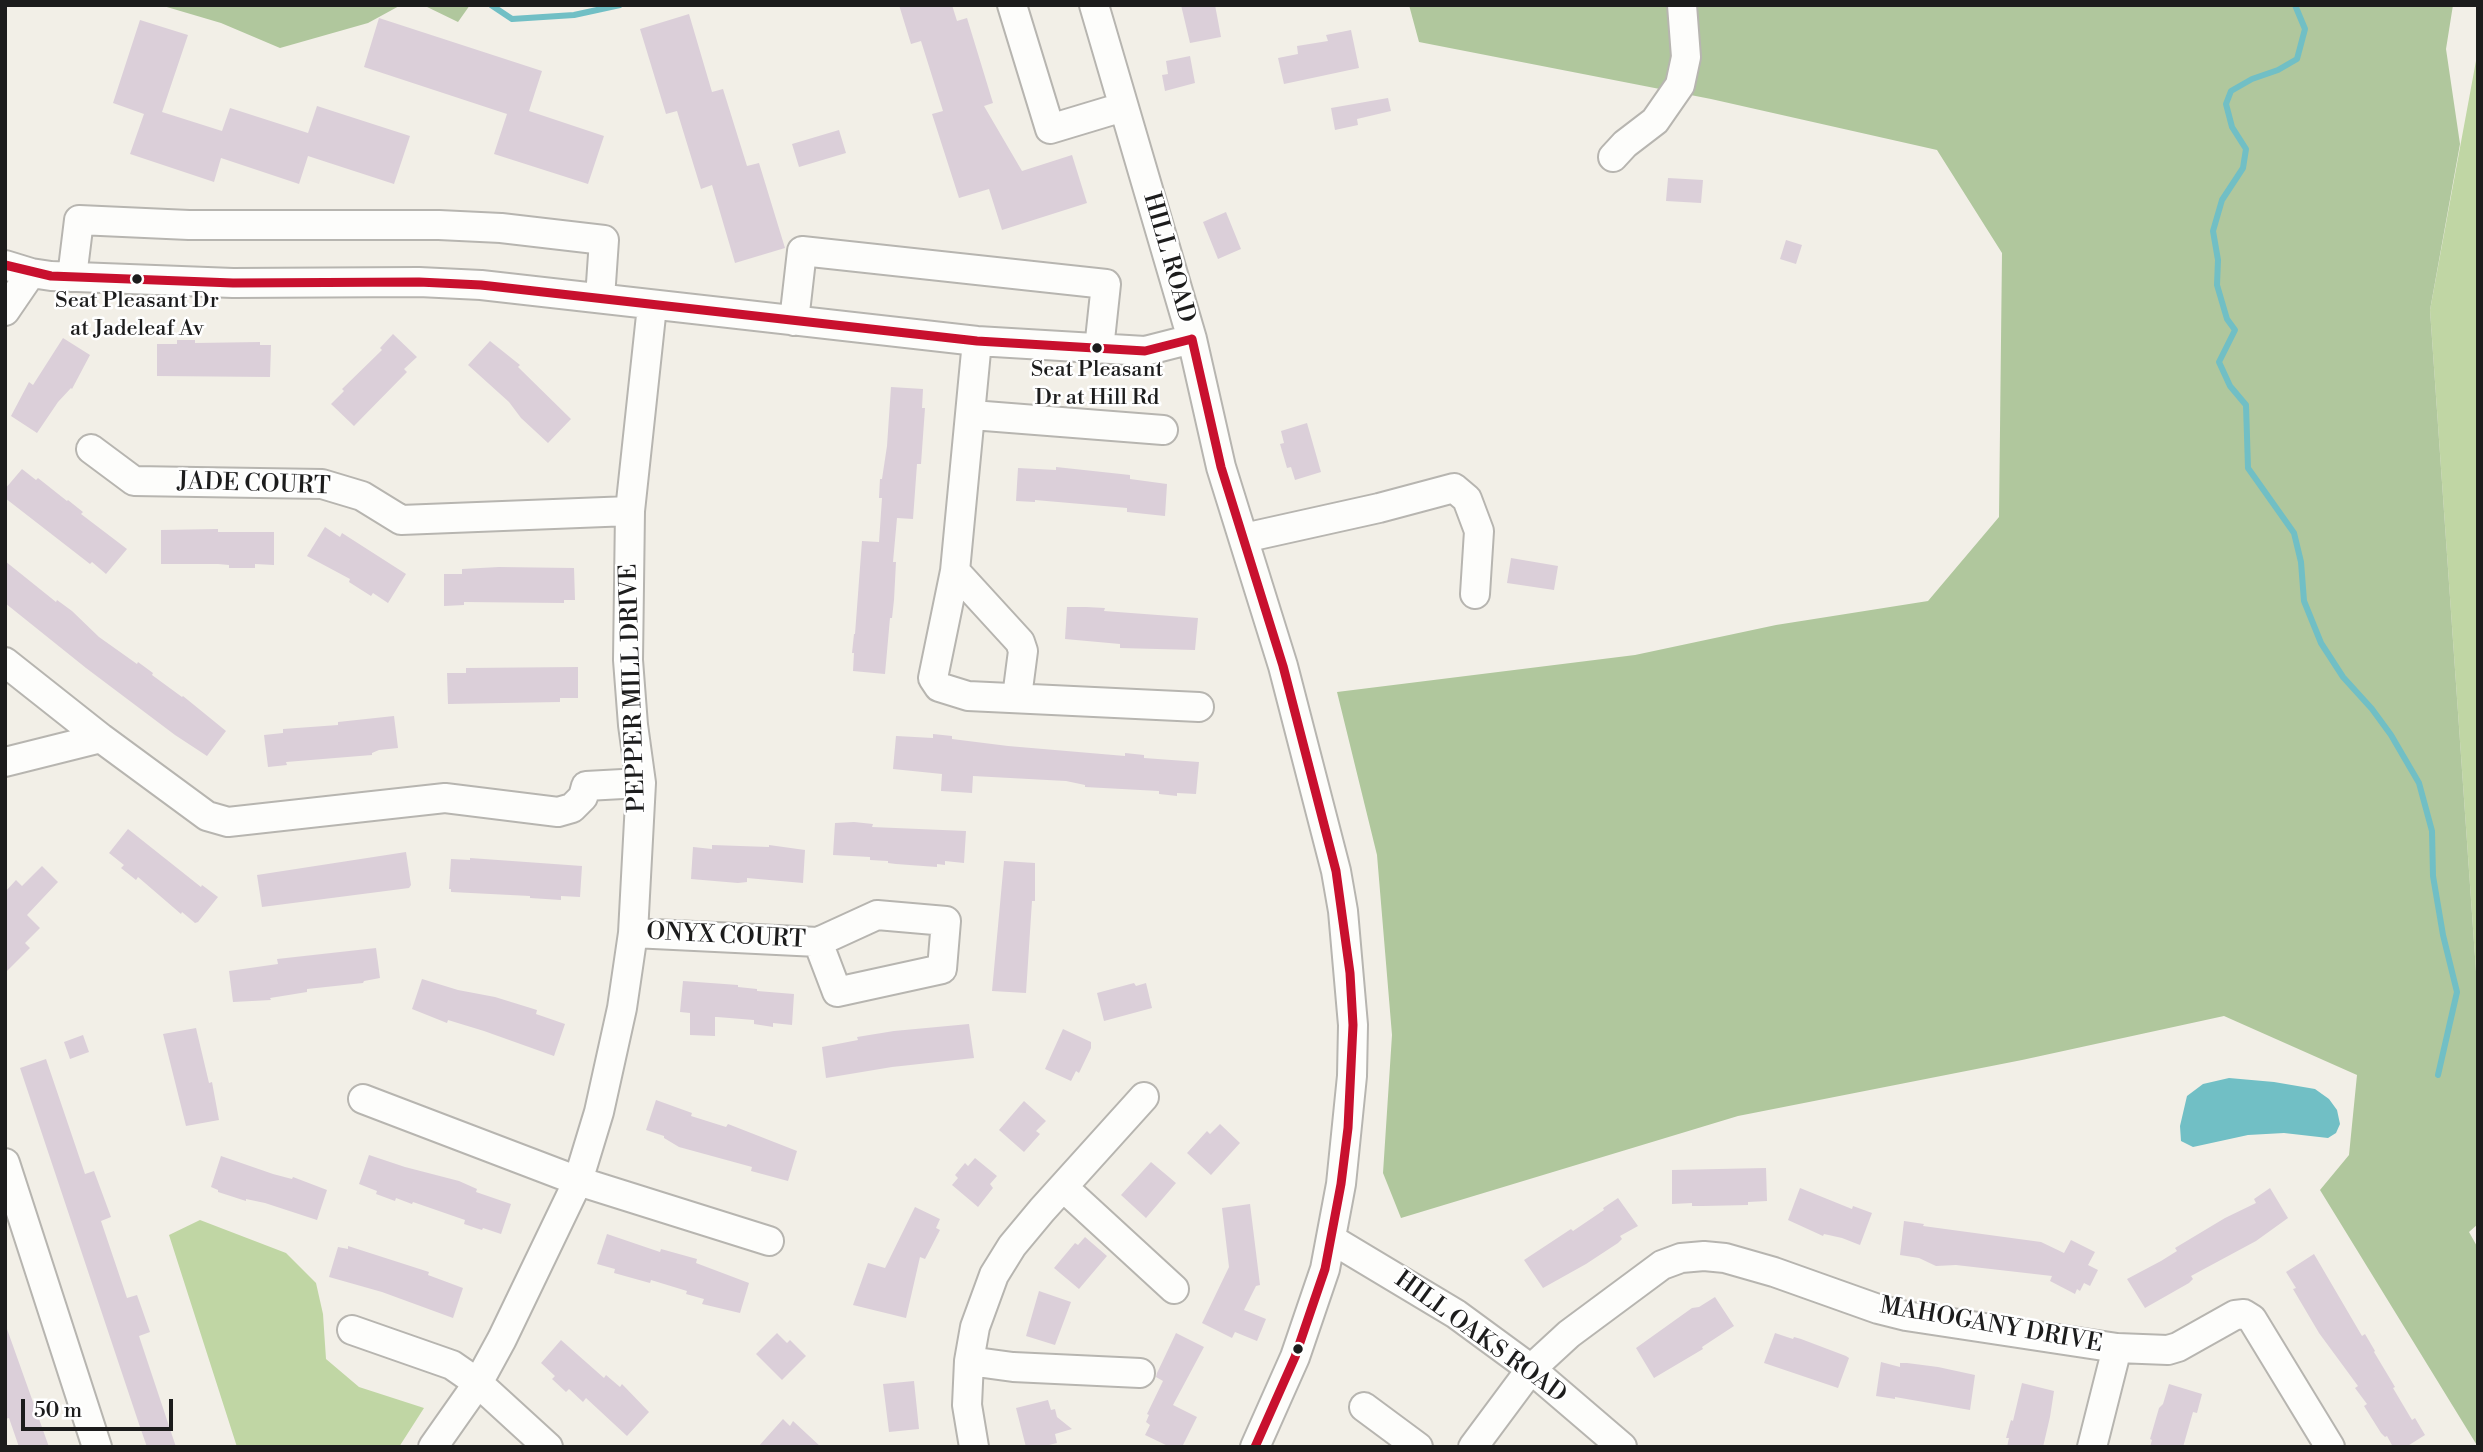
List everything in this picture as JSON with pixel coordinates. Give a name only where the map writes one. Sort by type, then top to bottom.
[{"type":"street","points":[[1012,5],[1050,129],[1124,107]]},
{"type":"street","name":"HILL ROAD","points":[[1094,5],[1192,339],[1221,467],[1283,666],[1336,871],[1343,911],[1352,1012],[1352,1076],[1341,1184],[1325,1269],[1295,1357],[1255,1447]]},
{"type":"street","points":[[1613,157],[1655,121],[1680,85],[1686,57],[1682,5]]},
{"type":"street","points":[[72,277],[79,220],[189,225],[439,225],[501,228],[604,240],[600,298]]},
{"type":"street","points":[[794,321],[802,251],[1106,284],[1099,349]]},
{"type":"street","points":[[5,311],[18,269],[72,277],[233,283],[419,282],[519,289],[977,341],[1099,349],[1145,351],[1192,339]]},
{"type":"street","name":"PEPPER MILL DRIVE","points":[[433,1447],[478,1383],[520,1303],[578,1181],[599,1112],[622,1008],[633,933],[642,783],[633,725],[628,660],[630,511],[652,306]]},
{"type":"street","points":[[977,341],[955,572],[933,678],[939,687],[968,696],[1199,706]]},
{"type":"street","points":[[972,415],[1163,430]]},
{"type":"street","name":"JADE COURT","points":[[91,449],[134,481],[322,484],[362,496],[401,520],[630,511]]},
{"type":"street","points":[[1244,538],[1380,508],[1454,488],[1467,499],[1479,531],[1475,594]]},
{"type":"street","points":[[955,572],[1020,642],[1023,651],[1017,697]]},
{"type":"street","points":[[5,662],[207,817],[228,822],[445,798],[558,812],[572,808],[583,797],[586,786],[642,783]]},
{"type":"street","points":[[5,762],[101,738]]},
{"type":"street","name":"ONYX COURT","points":[[633,933],[818,942]]},
{"type":"street","points":[[974,1447],[967,1405],[969,1361],[975,1328],[994,1275],[1012,1246],[1144,1097]]},
{"type":"street","points":[[363,1098],[578,1181],[769,1241]]},
{"type":"street","points":[[5,1163],[97,1447]]},
{"type":"street","points":[[1063,1187],[1174,1289]]},
{"type":"street","name":"HILL OAKS ROAD","points":[[1331,1239],[1456,1314],[1531,1369],[1622,1447]]},
{"type":"street","name":"MAHOGANY DRIVE","points":[[1474,1447],[1531,1369],[1577,1327],[1662,1265],[1681,1258],[1704,1256],[1725,1258],[1774,1272],[1878,1309],[2117,1348],[2168,1350],[2235,1314],[2244,1314],[2252,1319],[2330,1447]]},
{"type":"street","points":[[352,1330],[452,1366],[478,1383],[548,1447]]},
{"type":"street","points":[[2092,1447],[2117,1348]]},
{"type":"street","points":[[969,1361],[1013,1367],[1140,1373]]},
{"type":"street","points":[[1364,1407],[1418,1447]]},
{"type":"green space","points":[[160,5],[401,5],[368,23],[280,48],[221,23]]},
{"type":"green space","points":[[423,5],[470,5],[458,22]]},
{"type":"green space","points":[[1409,5],[2453,5],[2446,49],[2460,144],[2430,310],[2478,1000],[2478,1224],[2469,1232],[2478,1248],[2478,1447],[2320,1190],[2349,1155],[2357,1075],[2224,1016],[2022,1060],[1738,1116],[1401,1218],[1383,1173],[1392,1035],[1377,855],[1337,692],[1635,655],[1776,625],[1928,601],[1999,517],[2002,253],[1937,150],[1711,99],[1419,42]]},
{"type":"green space","points":[[2478,50],[2478,1000],[2430,310]]},
{"type":"green space","points":[[200,1220],[286,1253],[316,1283],[323,1314],[326,1359],[359,1387],[424,1408],[399,1447],[237,1447],[169,1235]]},
{"type":"water","points":[[2229,1078],[2315,1089],[2329,1099],[2337,1110],[2340,1124],[2336,1133],[2328,1138],[2284,1133],[2248,1135],[2193,1147],[2181,1141],[2180,1126],[2187,1096],[2203,1084]]},
{"type":"building","points":[[899,5],[952,5],[957,21],[967,18],[993,103],[984,106],[1022,171],[1072,155],[1087,203],[1002,230],[989,189],[959,198],[932,114],[943,111],[921,41],[911,44]]},
{"type":"building","points":[[1181,5],[1215,5],[1221,37],[1190,43]]},
{"type":"building","points":[[689,14],[712,92],[723,89],[747,166],[759,163],[785,248],[735,263],[712,185],[701,189],[677,111],[666,114],[640,29]]},
{"type":"building","points":[[379,18],[542,71],[529,111],[604,136],[588,184],[494,154],[507,114],[364,67]]},
{"type":"building","points":[[140,20],[188,35],[162,112],[222,131],[230,108],[308,133],[317,106],[410,136],[394,184],[308,156],[299,184],[221,158],[214,182],[130,154],[144,114],[113,103]]},
{"type":"building","points":[[1351,30],[1359,68],[1284,84],[1278,58],[1298,54],[1297,46],[1328,41],[1326,35]]},
{"type":"building","points":[[1190,56],[1195,83],[1165,91],[1162,75],[1168,74],[1166,61]]},
{"type":"building","points":[[1388,98],[1391,111],[1357,119],[1358,125],[1335,130],[1331,108]]},
{"type":"building","points":[[839,130],[846,153],[799,167],[792,144]]},
{"type":"building","points":[[1668,178],[1703,180],[1701,203],[1666,201]]},
{"type":"building","points":[[1226,212],[1241,249],[1218,259],[1203,222]]},
{"type":"building","points":[[1786,240],[1802,245],[1796,264],[1780,259]]},
{"type":"building","points":[[393,334],[417,357],[404,369],[407,372],[354,426],[331,404],[344,391],[342,389],[382,350],[380,348]]},
{"type":"building","points":[[63,338],[90,355],[72,389],[58,402],[37,433],[11,416],[29,382],[33,385]]},
{"type":"building","points":[[177,340],[195,340],[195,343],[260,342],[260,345],[271,345],[270,377],[157,376],[157,344],[177,344]]},
{"type":"building","points":[[490,341],[520,365],[518,367],[571,419],[548,443],[521,418],[509,402],[468,365]]},
{"type":"building","points":[[891,387],[923,389],[922,408],[925,408],[913,519],[897,518],[893,562],[896,562],[894,600],[885,674],[853,671],[852,653],[862,541],[879,542],[882,498],[879,498],[880,479],[887,446]]},
{"type":"building","points":[[1307,423],[1321,472],[1295,480],[1291,467],[1287,468],[1280,444],[1284,443],[1281,431]]},
{"type":"building","points":[[1056,467],[1130,475],[1130,479],[1167,484],[1165,516],[1127,512],[1127,508],[1035,500],[1016,501],[1018,468],[1056,470]]},
{"type":"building","points":[[22,469],[68,500],[83,512],[81,514],[127,549],[106,574],[5,498],[5,489]]},
{"type":"building","points":[[325,527],[340,537],[342,533],[406,574],[388,603],[373,593],[371,596],[349,582],[350,579],[307,556]]},
{"type":"building","points":[[218,529],[218,532],[274,532],[274,565],[255,564],[255,568],[229,568],[229,565],[218,564],[161,564],[161,530]]},
{"type":"building","points":[[1511,558],[1558,566],[1554,590],[1507,583]]},
{"type":"building","points":[[5,561],[56,602],[57,600],[72,611],[99,637],[153,673],[152,675],[226,731],[207,756],[86,668],[5,603]]},
{"type":"building","points":[[574,568],[575,600],[564,600],[564,603],[464,602],[464,605],[444,606],[444,574],[462,574],[462,569]]},
{"type":"building","points":[[1067,607],[1105,608],[1104,611],[1198,618],[1195,650],[1120,648],[1120,644],[1065,639]]},
{"type":"building","points":[[578,667],[578,698],[560,698],[560,702],[448,704],[447,673],[466,673],[466,668]]},
{"type":"building","points":[[394,716],[398,748],[379,750],[372,755],[286,762],[287,765],[268,767],[264,735],[283,733],[283,729],[338,725],[338,722]]},
{"type":"building","points":[[933,734],[1008,746],[1125,756],[1125,753],[1144,755],[1144,758],[1199,762],[1196,794],[1177,793],[1177,796],[1159,794],[1159,791],[1085,787],[1066,781],[973,776],[972,793],[941,791],[942,774],[893,769],[896,736],[933,738]]},
{"type":"building","points":[[835,823],[873,824],[872,827],[966,831],[964,863],[945,861],[945,865],[937,864],[937,867],[888,863],[870,860],[870,857],[833,855]]},
{"type":"building","points":[[128,829],[201,887],[202,885],[218,897],[198,922],[195,923],[182,912],[181,914],[138,877],[136,880],[121,868],[124,865],[109,853]]},
{"type":"building","points":[[712,845],[769,845],[805,850],[803,883],[747,878],[747,882],[738,883],[691,879],[693,847],[712,849]]},
{"type":"building","points":[[406,852],[411,885],[409,888],[262,907],[257,875]]},
{"type":"building","points":[[451,859],[582,866],[580,897],[561,896],[561,900],[451,892]]},
{"type":"building","points":[[1004,861],[1035,863],[1035,901],[1032,901],[1026,993],[992,991]]},
{"type":"building","points":[[42,866],[58,882],[27,915],[40,928],[25,943],[30,948],[5,973],[5,892],[16,880],[22,886]]},
{"type":"building","points":[[376,948],[380,978],[363,983],[307,989],[307,992],[270,998],[271,1000],[233,1002],[229,971],[278,964],[277,959]]},
{"type":"building","points":[[422,979],[537,1010],[536,1014],[565,1024],[554,1056],[484,1031],[448,1020],[447,1023],[412,1009]]},
{"type":"building","points":[[683,981],[738,985],[757,991],[794,994],[792,1025],[773,1023],[773,1027],[754,1024],[754,1020],[715,1017],[715,1036],[690,1035],[690,1013],[680,1012]]},
{"type":"building","points":[[1134,983],[1136,986],[1146,983],[1152,1008],[1104,1021],[1097,993]]},
{"type":"building","points":[[969,1024],[974,1058],[826,1078],[822,1047],[858,1040],[857,1037],[894,1031]]},
{"type":"building","points":[[196,1028],[209,1083],[212,1082],[219,1120],[186,1126],[163,1034]]},
{"type":"building","points":[[1063,1029],[1091,1042],[1091,1048],[1079,1073],[1076,1071],[1071,1081],[1045,1069]]},
{"type":"building","points":[[83,1035],[89,1052],[70,1059],[64,1042]]},
{"type":"building","points":[[46,1059],[85,1174],[94,1171],[111,1217],[101,1221],[127,1298],[137,1295],[150,1332],[139,1336],[176,1447],[147,1447],[140,1427],[20,1068]]},
{"type":"building","points":[[656,1100],[692,1113],[691,1116],[726,1127],[728,1124],[797,1151],[788,1181],[751,1171],[752,1167],[679,1147],[664,1136],[646,1130]]},
{"type":"building","points":[[1024,1101],[1046,1121],[1036,1131],[1040,1134],[1024,1152],[999,1130]]},
{"type":"building","points":[[1220,1124],[1240,1143],[1211,1175],[1187,1153],[1207,1131],[1210,1134]]},
{"type":"building","points":[[369,1155],[459,1181],[477,1189],[476,1192],[511,1204],[501,1234],[464,1224],[465,1220],[413,1202],[412,1204],[396,1198],[395,1201],[359,1184]]},
{"type":"building","points":[[221,1156],[327,1190],[317,1220],[265,1203],[246,1201],[218,1192],[211,1187]]},
{"type":"building","points":[[975,1158],[997,1176],[990,1184],[993,1188],[978,1207],[952,1185],[958,1178],[955,1175],[965,1163],[968,1166]]},
{"type":"building","points":[[1151,1162],[1176,1183],[1146,1218],[1121,1195]]},
{"type":"building","points":[[1766,1168],[1767,1201],[1748,1202],[1748,1205],[1672,1204],[1672,1170]]},
{"type":"building","points":[[1800,1188],[1852,1209],[1853,1206],[1872,1213],[1860,1245],[1842,1238],[1823,1236],[1788,1220]]},
{"type":"building","points":[[2270,1188],[2288,1218],[2256,1241],[2191,1276],[2193,1279],[2189,1283],[2145,1308],[2127,1279],[2161,1261],[2177,1251],[2175,1248],[2225,1218],[2256,1203],[2254,1199]]},
{"type":"building","points":[[1618,1198],[1638,1226],[1620,1236],[1622,1239],[1618,1243],[1586,1264],[1543,1288],[1524,1260],[1571,1229],[1573,1231]]},
{"type":"building","points":[[1250,1204],[1260,1285],[1256,1286],[1244,1310],[1266,1319],[1257,1341],[1235,1332],[1232,1338],[1202,1323],[1229,1267],[1222,1208]]},
{"type":"building","points":[[915,1207],[940,1219],[936,1228],[940,1230],[925,1259],[920,1257],[906,1318],[853,1305],[868,1263],[885,1268]]},
{"type":"building","points":[[1904,1221],[2041,1242],[2064,1253],[2071,1240],[2095,1252],[2088,1265],[2098,1270],[2090,1286],[2084,1283],[2075,1294],[2050,1281],[2052,1276],[1956,1265],[1936,1266],[1919,1258],[1900,1255]]},
{"type":"building","points":[[607,1234],[660,1252],[661,1249],[697,1259],[696,1263],[749,1283],[740,1313],[702,1304],[704,1299],[686,1294],[687,1291],[614,1273],[615,1269],[597,1264]]},
{"type":"building","points":[[1085,1237],[1107,1256],[1079,1289],[1054,1268],[1075,1243],[1078,1245]]},
{"type":"building","points":[[348,1246],[429,1272],[428,1275],[463,1288],[453,1318],[382,1292],[329,1277],[338,1247],[348,1249]]},
{"type":"building","points":[[2314,1254],[2362,1336],[2365,1334],[2412,1420],[2415,1418],[2425,1435],[2406,1447],[2393,1447],[2387,1436],[2381,1433],[2364,1406],[2367,1404],[2355,1388],[2358,1386],[2319,1333],[2293,1289],[2296,1288],[2286,1272]]},
{"type":"building","points":[[1039,1291],[1071,1302],[1055,1345],[1026,1336]]},
{"type":"building","points":[[1715,1297],[1734,1326],[1702,1347],[1703,1349],[1654,1378],[1636,1348],[1692,1308],[1699,1307]]},
{"type":"building","points":[[5,1329],[49,1447],[19,1447],[9,1418],[5,1419]]},
{"type":"building","points":[[777,1333],[787,1343],[790,1340],[806,1356],[782,1380],[756,1354]]},
{"type":"building","points":[[1176,1333],[1204,1347],[1173,1405],[1197,1417],[1182,1447],[1170,1447],[1145,1435],[1150,1425],[1146,1422],[1149,1415],[1147,1414],[1163,1381],[1156,1377],[1157,1373]]},
{"type":"building","points":[[1775,1333],[1801,1339],[1849,1358],[1838,1388],[1764,1363]]},
{"type":"building","points":[[561,1340],[604,1378],[606,1375],[620,1387],[622,1384],[649,1412],[627,1436],[586,1398],[583,1402],[569,1389],[566,1392],[552,1379],[555,1376],[541,1363]]},
{"type":"building","points":[[1881,1362],[1900,1367],[1900,1363],[1907,1363],[1938,1367],[1975,1375],[1970,1410],[1876,1396]]},
{"type":"building","points":[[914,1381],[919,1429],[889,1432],[883,1384]]},
{"type":"building","points":[[2022,1383],[2054,1391],[2043,1447],[2007,1447],[2009,1438],[2006,1438]]},
{"type":"building","points":[[2169,1384],[2202,1394],[2197,1413],[2193,1412],[2183,1447],[2150,1447],[2159,1408],[2163,1404]]},
{"type":"building","points":[[1048,1400],[1051,1410],[1055,1409],[1057,1417],[1072,1429],[1055,1434],[1057,1443],[1026,1447],[1016,1408]]},
{"type":"building","points":[[783,1419],[790,1426],[793,1421],[821,1447],[758,1447]]},
{"type":"waterway","points":[[491,5],[512,19],[574,15],[620,5]]},
{"type":"waterway","points":[[2295,5],[2305,29],[2297,59],[2231,91],[2226,104],[2232,127],[2246,149],[2243,168],[2222,200],[2213,231],[2218,260],[2217,285],[2227,319],[2235,330],[2219,362],[2230,386],[2246,405],[2248,468],[2294,533],[2301,562],[2304,601],[2321,643],[2343,677],[2391,735],[2419,783],[2432,831],[2433,876],[2443,935],[2457,992],[2438,1075]]},
{"type":"transit line","points":[[5,265],[51,276],[233,283],[419,282],[481,285],[977,341],[1145,351],[1192,339]]},
{"type":"transit line","points":[[1192,339],[1221,467],[1283,666],[1336,871],[1350,973],[1353,1025],[1348,1128],[1341,1184],[1325,1269],[1295,1357],[1255,1447]]},
{"type":"place","name":"Seat Pleasant Dr at Jadeleaf Av","points":[[137,279]]},
{"type":"place","name":"Seat Pleasant Dr at Hill Rd","points":[[1097,348]]}]
